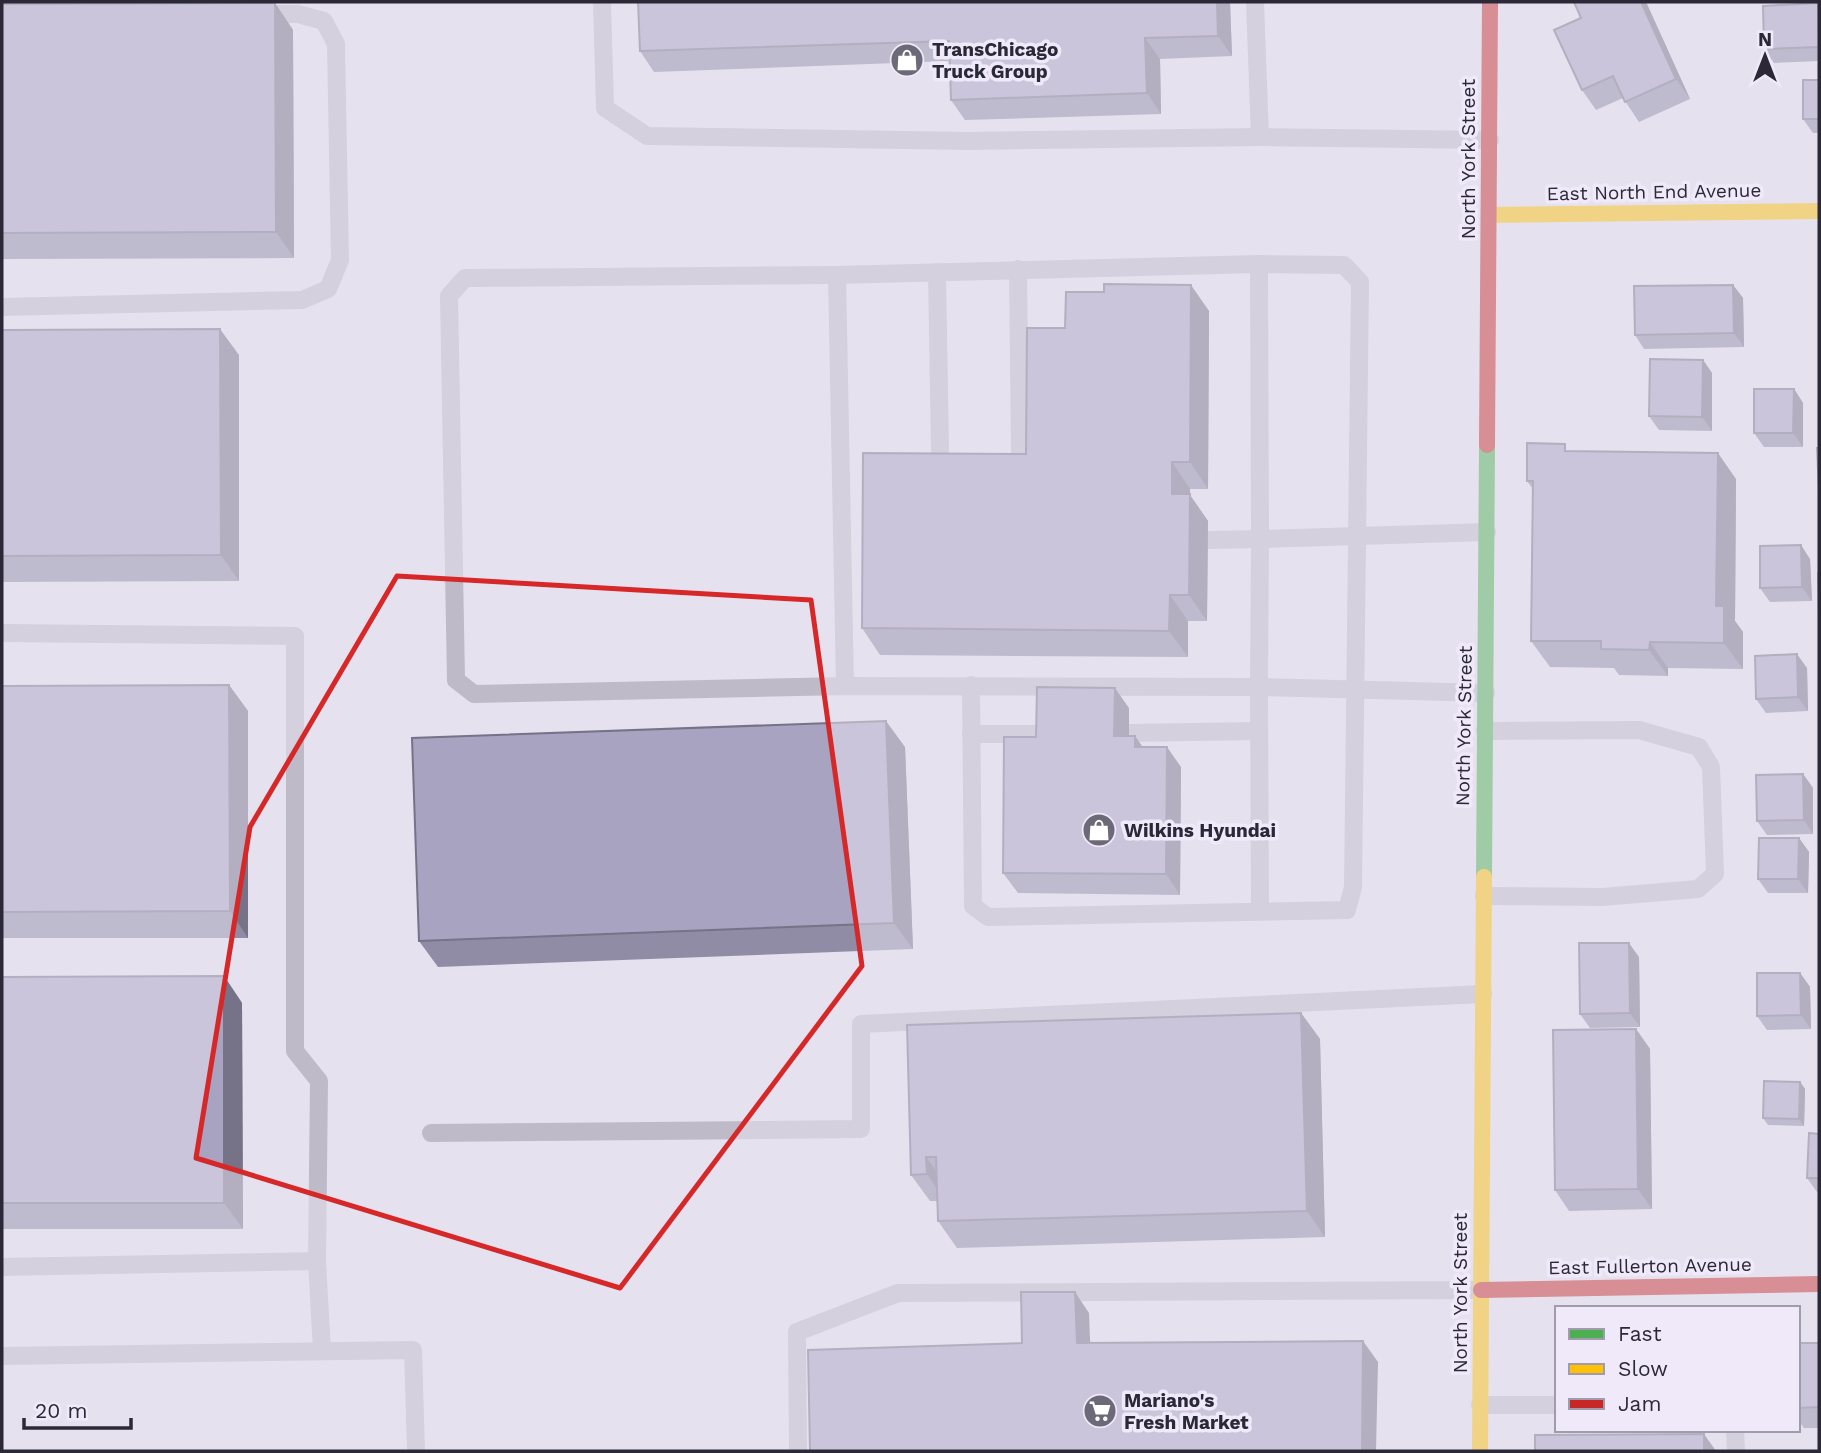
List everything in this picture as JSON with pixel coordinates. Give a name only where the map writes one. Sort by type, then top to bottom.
[{"type":"main road","name":"North York Street","points":[[1480,1451],[1490,2]]},
{"type":"main road","name":"East North End Avenue","points":[[1489,215],[1819,211]]},
{"type":"main road","name":"East Fullerton Avenue","points":[[1481,1290],[1819,1284]]},
{"type":"lane","points":[[602,2],[605,108],[647,136],[968,141],[1260,136],[1490,139]]},
{"type":"lane","points":[[1255,2],[1260,136]]},
{"type":"lane","points":[[2,307],[302,300],[328,289],[340,260],[336,44],[324,21],[298,14],[244,14]]},
{"type":"lane","points":[[1259,264],[1260,911]]},
{"type":"lane","points":[[971,685],[972,906],[988,917],[1347,910],[1353,887],[1356,690],[1358,534],[1360,282],[1343,265],[1259,264],[837,275],[465,278],[449,296],[456,680],[474,694],[971,685],[1259,687],[1356,690],[1486,693]]},
{"type":"lane","points":[[1018,269],[1020,454]]},
{"type":"lane","points":[[937,272],[940,451]]},
{"type":"lane","points":[[837,275],[845,686]]},
{"type":"lane","points":[[1208,540],[1487,532]]},
{"type":"lane","points":[[2,633],[295,636],[295,1051],[319,1081],[317,1261],[322,1351]]},
{"type":"lane","points":[[1484,896],[1602,897],[1698,889],[1715,874],[1711,767],[1699,747],[1639,730],[1485,732]]},
{"type":"lane","points":[[1129,733],[1259,732]]},
{"type":"lane","points":[[971,734],[1055,734]]},
{"type":"lane","points":[[431,1133],[861,1129],[861,1024],[1483,994]]},
{"type":"lane","points":[[2,1267],[317,1261]]},
{"type":"lane","points":[[1735,1286],[1735,1306]]},
{"type":"lane","points":[[798,1451],[797,1332],[898,1293],[1481,1290]]},
{"type":"lane","points":[[2,1356],[413,1350],[416,1451]]},
{"type":"lane","points":[[1480,1405],[1555,1405]]},
{"type":"lane","points":[[1735,1432],[1736,1451]]},
{"type":"highlighted area","points":[[397,576],[811,600],[862,966],[620,1288],[196,1158],[250,827]]},
{"type":"building","name":"TransChicago Truck Group","points":[[638,2],[1217,2],[1218,36],[1145,38],[1147,93],[951,100],[949,41],[640,51]]},
{"type":"building","points":[[1574,2],[1641,2],[1676,79],[1625,102],[1613,76],[1582,90],[1554,30],[1581,18]]},
{"type":"building","points":[[275,3],[276,232],[2,233],[2,4]]},
{"type":"building","points":[[1818,3],[1819,47],[1764,49],[1763,6]]},
{"type":"building","points":[[1803,80],[1819,80],[1819,119],[1803,119]]},
{"type":"building","points":[[1104,284],[1191,285],[1190,462],[1172,462],[1172,494],[1190,494],[1189,595],[1170,595],[1169,631],[862,628],[863,453],[1026,454],[1027,328],[1065,328],[1066,292],[1104,292]]},
{"type":"building","points":[[1733,285],[1734,333],[1635,335],[1634,286]]},
{"type":"building","points":[[220,329],[221,555],[2,556],[2,330]]},
{"type":"building","points":[[1650,359],[1703,360],[1702,417],[1649,416]]},
{"type":"building","points":[[1754,389],[1794,389],[1793,433],[1754,433]]},
{"type":"building","points":[[1527,443],[1565,444],[1565,451],[1718,453],[1716,606],[1724,606],[1724,643],[1650,642],[1649,650],[1601,649],[1601,641],[1531,641],[1533,481],[1527,481]]},
{"type":"building","points":[[1817,448],[1819,448],[1819,493]]},
{"type":"building","points":[[1801,545],[1802,587],[1760,588],[1760,546]]},
{"type":"building","points":[[1797,654],[1798,697],[1756,699],[1755,656]]},
{"type":"building","points":[[229,685],[230,911],[2,912],[2,686]]},
{"type":"building","name":"Wilkins Hyundai","points":[[1037,687],[1115,688],[1114,736],[1135,736],[1135,747],[1167,747],[1166,874],[1003,873],[1004,737],[1036,737]]},
{"type":"building","points":[[886,721],[894,923],[419,941],[412,738]]},
{"type":"building","points":[[1803,774],[1804,820],[1757,821],[1756,775]]},
{"type":"building","points":[[1759,838],[1799,838],[1798,879],[1758,879]]},
{"type":"building","points":[[1579,943],[1629,943],[1630,1013],[1580,1014]]},
{"type":"building","points":[[1757,973],[1800,973],[1801,1015],[1757,1016]]},
{"type":"building","points":[[224,976],[224,1203],[2,1203],[2,977]]},
{"type":"building","points":[[1301,1013],[1307,1211],[938,1221],[936,1157],[926,1157],[927,1174],[911,1175],[907,1025]]},
{"type":"building","points":[[1636,1029],[1638,1189],[1555,1190],[1553,1030]]},
{"type":"building","points":[[1764,1081],[1800,1082],[1799,1119],[1763,1118]]},
{"type":"building","points":[[1809,1133],[1819,1134],[1819,1178],[1807,1178]]},
{"type":"building","name":"Mariano's Fresh Market","points":[[1021,1292],[1075,1292],[1077,1343],[1363,1341],[1362,1451],[810,1451],[808,1350],[1022,1343]]},
{"type":"building","points":[[1800,1343],[1819,1343],[1819,1407],[1800,1408]]},
{"type":"building","points":[[1704,1434],[1704,1451],[1535,1451],[1535,1435]]},
{"type":"traffic: fast","points":[[1484,877],[1487,445]]},
{"type":"traffic: slow","points":[[1489,215],[1819,211]]},
{"type":"traffic: slow","points":[[1480,1451],[1484,877]]},
{"type":"traffic: jam","points":[[1487,445],[1490,2]]},
{"type":"traffic: jam","points":[[1481,1290],[1819,1284]]},
{"type":"place","name":"TransChicago Truck Group","points":[[907,60]]},
{"type":"place","name":"Wilkins Hyundai","points":[[1099,830]]},
{"type":"place","name":"Mariano's Fresh Market","points":[[1100,1411]]}]
